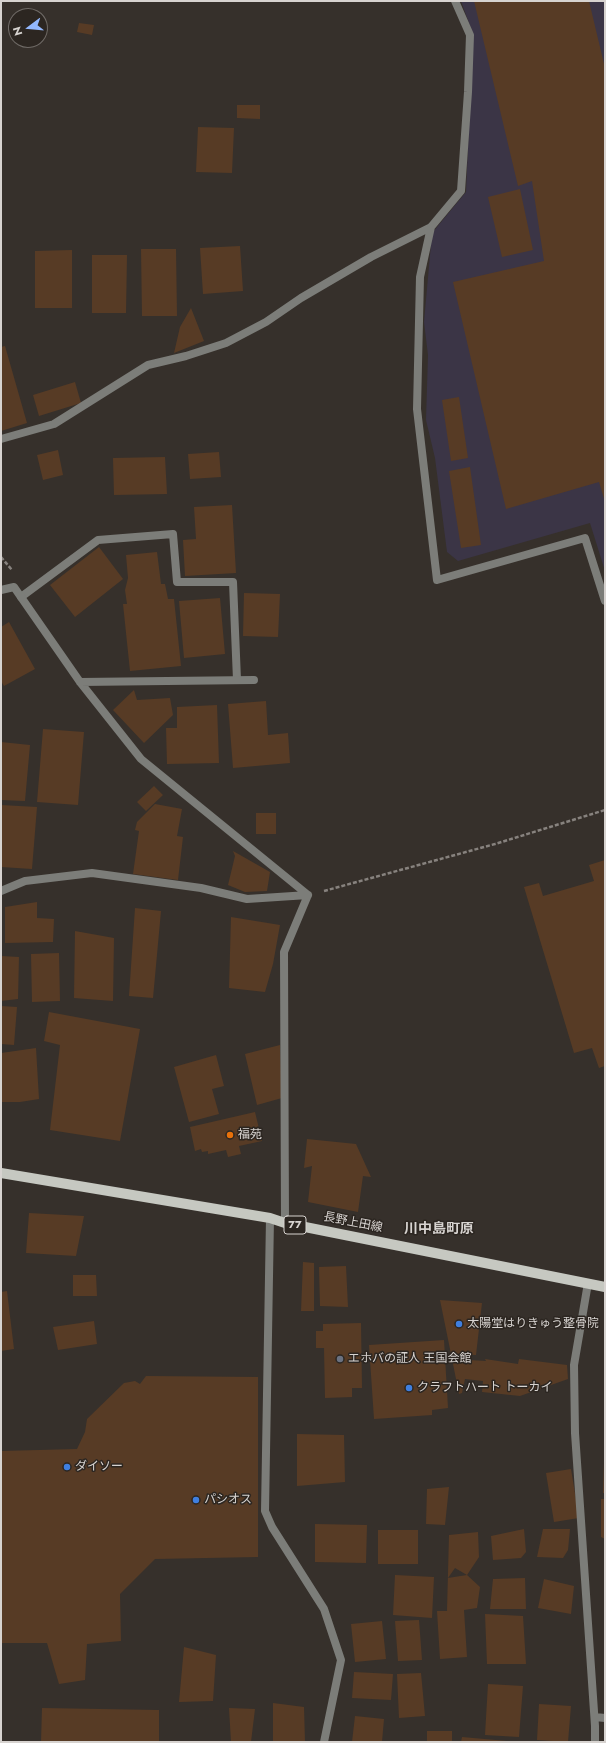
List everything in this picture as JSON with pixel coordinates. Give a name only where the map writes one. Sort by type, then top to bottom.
[{"type":"main road","name":"長野上田線","points":[[1,1173],[270,1218],[285,1223],[588,1282],[605,1287]]},
{"type":"street","points":[[1,439],[54,424],[148,365],[186,356],[226,343],[266,322],[301,298],[371,257],[431,227],[462,191],[470,35],[455,1]]},
{"type":"street","points":[[431,227],[420,277],[417,409],[437,580],[585,538],[605,601]]},
{"type":"street","points":[[21,597],[98,540],[173,534],[177,582],[233,582],[237,680]]},
{"type":"street","points":[[1,590],[14,587],[80,682],[141,759],[308,895]]},
{"type":"street","points":[[80,682],[254,680]]},
{"type":"street","points":[[1,891],[25,881],[92,873],[201,888],[248,899],[308,895]]},
{"type":"street","points":[[285,1223],[284,952],[308,895]]},
{"type":"street","points":[[270,1218],[265,1511],[272,1527],[324,1609],[341,1660],[324,1742]]},
{"type":"street","points":[[588,1282],[574,1365],[575,1433],[595,1718],[595,1742]]},
{"type":"street","points":[[595,1718],[605,1718]]},
{"type":"path","points":[[308,895],[495,844],[605,810]]},
{"type":"shaded area","points":[[461,1],[605,1],[605,571],[590,523],[458,561],[447,552],[435,458],[426,420],[428,355],[424,322],[432,233],[466,192],[473,34]]},
{"type":"building","points":[[474,1],[589,1],[605,68],[605,502],[599,482],[506,509],[453,282],[544,261],[532,181],[518,186]]},
{"type":"building","points":[[79,23],[94,25],[92,35],[77,32]]},
{"type":"building","points":[[237,105],[260,105],[260,119],[237,118]]},
{"type":"building","points":[[198,127],[234,128],[232,173],[196,172]]},
{"type":"building","points":[[520,189],[533,250],[502,257],[488,197]]},
{"type":"building","points":[[240,246],[243,291],[203,294],[200,248]]},
{"type":"building","points":[[141,249],[176,249],[177,316],[142,316]]},
{"type":"building","points":[[72,250],[72,308],[35,308],[35,251]]},
{"type":"building","points":[[92,255],[127,255],[126,313],[92,313]]},
{"type":"building","points":[[191,308],[204,341],[174,353],[180,327]]},
{"type":"building","points":[[5,346],[27,423],[1,431],[1,347]]},
{"type":"building","points":[[75,382],[81,403],[39,416],[33,395]]},
{"type":"building","points":[[459,397],[468,458],[451,461],[442,400]]},
{"type":"building","points":[[58,450],[63,475],[43,480],[37,455]]},
{"type":"building","points":[[219,452],[221,477],[190,479],[188,454]]},
{"type":"building","points":[[165,457],[167,494],[114,495],[113,458]]},
{"type":"building","points":[[470,467],[481,545],[461,548],[449,471]]},
{"type":"building","points":[[232,505],[236,573],[185,576],[183,540],[196,539],[194,507]]},
{"type":"building","points":[[99,547],[123,579],[75,617],[50,585]]},
{"type":"building","points":[[157,552],[161,584],[165,584],[168,599],[174,599],[181,666],[130,671],[123,604],[127,604],[125,590],[128,578],[126,555]]},
{"type":"building","points":[[244,593],[280,594],[278,637],[243,636]]},
{"type":"building","points":[[220,598],[225,654],[184,658],[179,601]]},
{"type":"building","points":[[9,622],[35,669],[4,686],[1,681],[1,627]]},
{"type":"building","points":[[134,690],[137,700],[170,698],[173,715],[144,743],[113,710]]},
{"type":"building","points":[[266,701],[268,735],[288,733],[290,763],[233,768],[228,704]]},
{"type":"building","points":[[217,705],[219,763],[167,764],[166,728],[177,728],[177,707]]},
{"type":"building","points":[[43,729],[84,732],[78,805],[37,802]]},
{"type":"building","points":[[1,742],[30,745],[25,801],[1,800]]},
{"type":"building","points":[[154,786],[163,795],[146,811],[137,802]]},
{"type":"building","points":[[155,804],[182,809],[177,836],[183,837],[178,880],[133,874],[139,831],[135,830],[137,822]]},
{"type":"building","points":[[1,805],[37,807],[32,869],[1,867]]},
{"type":"building","points":[[256,813],[276,813],[276,834],[256,834]]},
{"type":"building","points":[[233,851],[270,872],[267,891],[245,892],[228,885],[235,856]]},
{"type":"building","points":[[605,860],[605,1066],[599,1068],[592,1048],[574,1053],[524,887],[539,883],[543,896],[594,881],[589,865]]},
{"type":"building","points":[[37,902],[37,918],[54,919],[53,942],[5,943],[5,907]]},
{"type":"building","points":[[135,908],[161,911],[153,998],[129,996]]},
{"type":"building","points":[[231,917],[280,925],[273,964],[265,992],[229,988]]},
{"type":"building","points":[[75,931],[114,938],[113,1001],[74,998]]},
{"type":"building","points":[[59,953],[60,1001],[32,1002],[31,954]]},
{"type":"building","points":[[1,956],[19,957],[18,999],[1,1001]]},
{"type":"building","points":[[1,1006],[17,1007],[14,1045],[1,1044]]},
{"type":"building","points":[[49,1012],[140,1029],[120,1141],[50,1130],[60,1045],[44,1041]]},
{"type":"building","points":[[280,1045],[282,1098],[257,1105],[245,1054]]},
{"type":"building","points":[[36,1048],[39,1099],[20,1102],[1,1102],[1,1053]]},
{"type":"building","points":[[216,1055],[224,1086],[212,1089],[219,1114],[189,1122],[174,1067]]},
{"type":"building","points":[[255,1112],[262,1141],[239,1146],[241,1154],[228,1157],[226,1150],[208,1154],[208,1151],[202,1152],[201,1149],[195,1151],[190,1127]]},
{"type":"building","points":[[307,1139],[356,1144],[371,1177],[363,1176],[358,1212],[308,1202],[312,1166],[304,1168]]},
{"type":"building","points":[[29,1213],[84,1216],[76,1256],[26,1253]]},
{"type":"building","points":[[303,1262],[314,1263],[314,1311],[301,1311]]},
{"type":"building","points":[[346,1266],[348,1307],[320,1306],[319,1267]]},
{"type":"building","points":[[73,1275],[96,1275],[97,1296],[73,1296]]},
{"type":"building","points":[[7,1291],[14,1349],[1,1351],[1,1292]]},
{"type":"building","points":[[440,1300],[482,1303],[476,1355],[451,1354]]},
{"type":"building","points":[[94,1321],[97,1344],[58,1350],[53,1327]]},
{"type":"building","points":[[361,1323],[362,1388],[352,1388],[352,1397],[325,1398],[324,1348],[316,1348],[316,1331],[323,1331],[323,1324]]},
{"type":"building","points":[[444,1340],[448,1408],[432,1410],[432,1415],[374,1419],[369,1345]]},
{"type":"building","points":[[452,1359],[486,1361],[485,1359],[518,1364],[519,1359],[567,1365],[568,1379],[520,1396],[482,1392],[483,1381],[465,1379],[462,1393],[459,1394]]},
{"type":"building","points":[[146,1376],[258,1377],[258,1557],[155,1559],[120,1594],[121,1641],[87,1644],[85,1680],[59,1684],[47,1643],[1,1643],[1,1451],[77,1449],[85,1432],[87,1419],[124,1383],[135,1381],[140,1384]]},
{"type":"building","points":[[297,1434],[344,1435],[345,1482],[297,1486]]},
{"type":"building","points":[[604,1462],[605,1493],[603,1493]]},
{"type":"building","points":[[571,1469],[579,1518],[554,1522],[546,1473]]},
{"type":"building","points":[[449,1487],[445,1525],[426,1524],[427,1489]]},
{"type":"building","points":[[601,1499],[605,1499],[605,1539],[601,1537]]},
{"type":"building","points":[[315,1524],[367,1525],[366,1563],[315,1562]]},
{"type":"building","points":[[524,1529],[526,1552],[521,1558],[493,1560],[491,1536]]},
{"type":"building","points":[[543,1529],[570,1529],[568,1550],[563,1558],[537,1557]]},
{"type":"building","points":[[378,1530],[418,1530],[418,1564],[378,1564]]},
{"type":"building","points":[[478,1532],[479,1557],[467,1575],[480,1587],[477,1608],[464,1610],[467,1657],[440,1659],[437,1611],[447,1611],[449,1535]],"holes":[[[455,1568],[467,1575],[448,1578]]]},
{"type":"building","points":[[395,1575],[434,1577],[432,1618],[393,1615]]},
{"type":"building","points":[[525,1578],[526,1609],[490,1609],[493,1579]]},
{"type":"building","points":[[544,1579],[574,1586],[571,1614],[538,1608]]},
{"type":"building","points":[[485,1614],[523,1616],[526,1664],[487,1664]]},
{"type":"building","points":[[419,1620],[422,1660],[398,1661],[395,1621]]},
{"type":"building","points":[[382,1621],[386,1659],[355,1662],[351,1624]]},
{"type":"building","points":[[184,1647],[216,1655],[213,1701],[179,1702]]},
{"type":"building","points":[[354,1672],[393,1674],[391,1700],[352,1698]]},
{"type":"building","points":[[421,1673],[425,1716],[399,1718],[397,1674]]},
{"type":"building","points":[[488,1684],[523,1686],[519,1737],[485,1735]]},
{"type":"building","points":[[273,1703],[304,1707],[305,1742],[273,1742]]},
{"type":"building","points":[[539,1704],[571,1706],[568,1742],[537,1740]]},
{"type":"building","points":[[42,1708],[159,1710],[159,1742],[41,1742]]},
{"type":"building","points":[[229,1708],[255,1709],[251,1742],[231,1742]]},
{"type":"building","points":[[355,1716],[384,1719],[382,1742],[352,1742]]},
{"type":"building","points":[[427,1731],[452,1731],[452,1742],[427,1742]]},
{"type":"building","points":[[462,1737],[507,1741],[507,1742],[461,1742]]},
{"type":"place","name":"福苑","points":[[230,1135]]},
{"type":"place","name":"太陽堂はりきゅう整骨院","points":[[459,1324]]},
{"type":"place","name":"エホバの証人 王国会館","points":[[340,1359]]},
{"type":"place","name":"クラフトハート トーカイ","points":[[409,1388]]},
{"type":"place","name":"ダイソー","points":[[67,1467]]},
{"type":"place","name":"パシオス","points":[[196,1500]]},
{"type":"district","name":"川中島町原","points":[[439,1230]]}]
